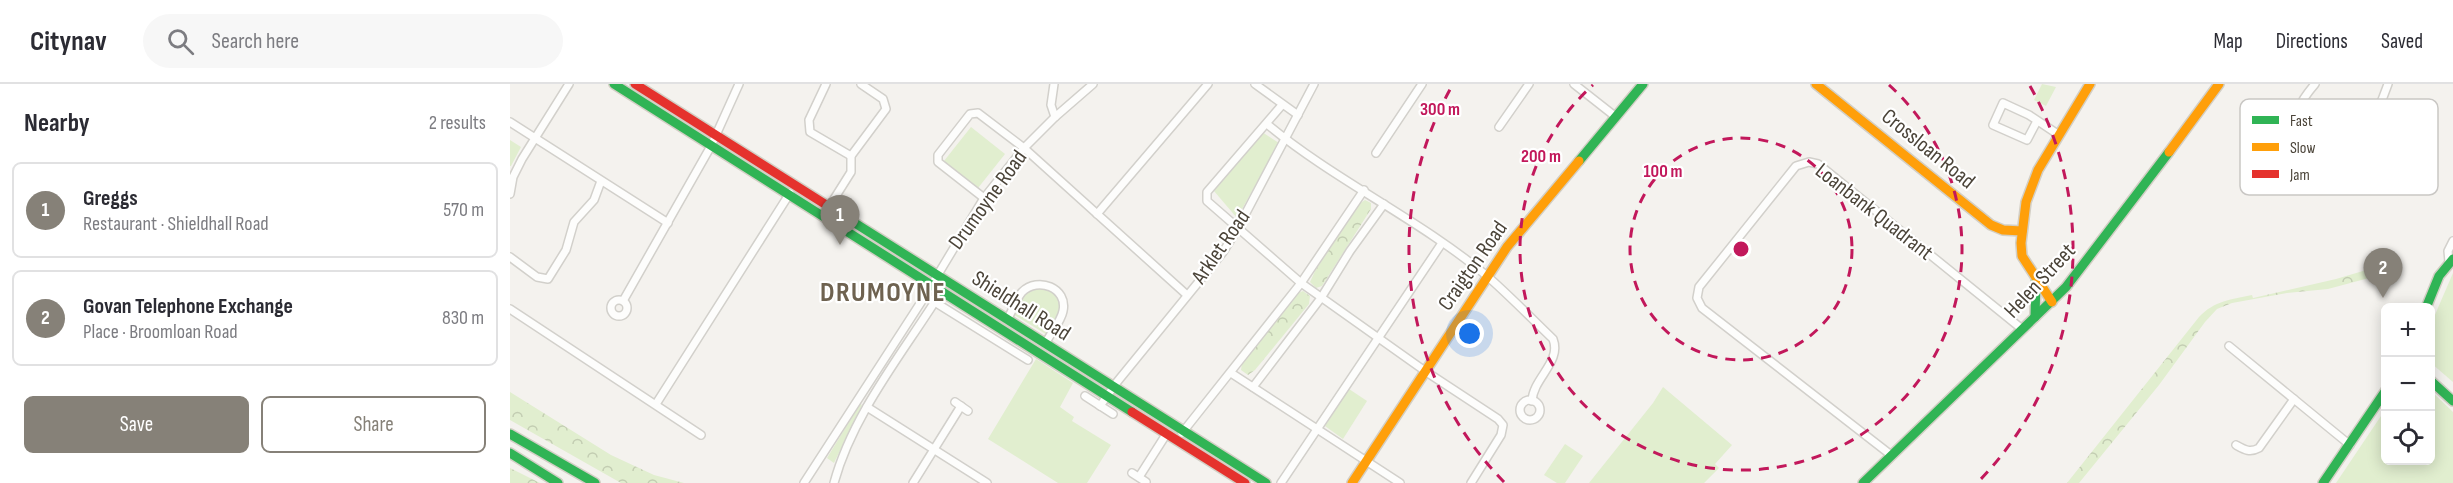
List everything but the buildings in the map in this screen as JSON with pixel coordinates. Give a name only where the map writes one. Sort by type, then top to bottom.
[{"type":"main road","name":"Shieldhall Road","points":[[614,84],[1245,483]]},
{"type":"main road","name":"Shieldhall Road","points":[[636,84],[1266,483]]},
{"type":"main road","name":"Craigton Road","points":[[1352,483],[1486,276],[1571,169],[1643,84]]},
{"type":"main road","name":"Crossloan Road","points":[[1816,84],[1991,225],[2003,230],[2022,231]]},
{"type":"main road","points":[[2052,302],[2022,256],[2022,231],[2030,189],[2090,84]]},
{"type":"main road","name":"Helen Street","points":[[1863,483],[2052,302],[2083,267],[2219,84]]},
{"type":"main road","points":[[2428,303],[2439,276],[2451,260]]},
{"type":"main road","points":[[2035,279],[2036,317]]},
{"type":"main road","points":[[2435,384],[2453,400]]},
{"type":"main road","points":[[2324,483],[2381,396]]},
{"type":"main road","points":[[510,434],[595,483]]},
{"type":"main road","points":[[510,453],[556,483]]},
{"type":"main road","points":[[510,462],[556,483]]},
{"type":"street","points":[[510,194],[513,177],[534,138],[569,84]]},
{"type":"street","points":[[631,95],[636,84]]},
{"type":"street","points":[[623,301],[711,146],[739,84]]},
{"type":"street","points":[[826,84],[809,120],[810,132],[851,156]]},
{"type":"street","points":[[829,207],[851,172],[851,156],[886,109],[883,99],[861,84]]},
{"type":"street","points":[[1054,84],[1051,105],[1055,117]]},
{"type":"street","name":"Drumoyne Road","points":[[804,483],[925,296],[984,198],[1024,148],[1093,84]]},
{"type":"street","points":[[1097,214],[1208,84]]},
{"type":"street","points":[[1255,84],[1298,115]]},
{"type":"street","name":"Arklet Road","points":[[1100,406],[1223,252],[1314,84]]},
{"type":"street","points":[[1376,153],[1422,84]]},
{"type":"street","points":[[1499,127],[1529,84]]},
{"type":"street","points":[[1574,84],[1616,117]]},
{"type":"street","points":[[2305,99],[2315,84]]},
{"type":"street","points":[[2382,99],[2388,84]]},
{"type":"street","points":[[2037,121],[2027,140],[1993,125],[2003,103],[2037,121],[2059,135]]},
{"type":"street","points":[[1282,105],[1208,192],[1206,197],[1209,204],[1301,283],[1425,371],[1498,419],[1503,425],[1501,435],[1471,483]]},
{"type":"street","points":[[984,198],[938,162],[938,155],[970,114],[978,113],[1024,148],[1187,295]]},
{"type":"street","points":[[510,122],[668,223]]},
{"type":"street","points":[[1267,124],[1285,139],[1442,243],[1486,276],[1553,339],[1556,347],[1555,356],[1533,389],[1532,401]]},
{"type":"street","name":"Loanbank Quadrant","points":[[1891,455],[1702,308],[1697,298],[1699,287],[1796,166],[1809,162],[1818,164],[2022,329]]},
{"type":"street","points":[[510,257],[537,277],[548,279],[566,250],[574,222],[594,200],[601,181]]},
{"type":"street","points":[[656,404],[794,185]]},
{"type":"street","points":[[1178,440],[1301,283],[1364,190]]},
{"type":"street","points":[[1253,387],[1322,298],[1350,252],[1384,204]]},
{"type":"street","points":[[2451,260],[2448,251],[2453,241]]},
{"type":"street","points":[[1281,483],[1319,430],[1442,243]]},
{"type":"street","points":[[1007,320],[1022,292],[1033,284],[1044,284],[1056,289],[1063,299],[1063,312],[1045,344]]},
{"type":"street","name":"Shieldhall Road","points":[[925,296],[1028,360]]},
{"type":"street","points":[[834,483],[840,462],[867,406],[934,303]]},
{"type":"street","points":[[510,309],[701,435]]},
{"type":"street","points":[[2229,346],[2350,445]]},
{"type":"street","points":[[1231,373],[1400,483]]},
{"type":"street","points":[[1085,396],[1113,414]]},
{"type":"street","points":[[2236,445],[2246,451],[2259,448],[2294,399]]},
{"type":"street","points":[[867,406],[987,483]]},
{"type":"street","points":[[913,483],[961,406]]},
{"type":"street","points":[[1132,473],[1143,479],[1167,433]]},
{"type":"green space","points":[[2042,84],[2056,87],[2046,106],[2034,100]]},
{"type":"green space","points":[[971,127],[1005,154],[978,188],[944,161]]},
{"type":"green space","points":[[1262,132],[1279,143],[1237,218],[1214,191]]},
{"type":"green space","points":[[510,140],[521,147],[511,166],[510,166]]},
{"type":"green space","points":[[1365,200],[1371,203],[1371,209],[1322,286],[1316,288],[1310,282],[1315,271],[1359,204]]},
{"type":"green space","points":[[2373,268],[2369,278],[2328,289],[2287,293],[2232,303],[2217,309],[2079,483],[2067,483],[2199,317],[2211,307],[2230,300],[2252,295],[2253,298]]},
{"type":"green space","points":[[2453,273],[2453,382],[2435,366],[2435,315]]},
{"type":"green space","points":[[1033,284],[1056,289],[1063,312],[1049,336],[1011,313],[1022,292]]},
{"type":"green space","points":[[1303,291],[1310,296],[1309,304],[1255,370],[1248,375],[1241,370],[1242,363],[1296,294]]},
{"type":"green space","points":[[1036,359],[1073,383],[1060,407],[1074,417],[1072,421],[1111,445],[1087,483],[1058,483],[988,439]]},
{"type":"green space","points":[[1663,387],[1732,445],[1715,464],[1719,468],[1704,483],[1589,483],[1653,403]]},
{"type":"green space","points":[[1349,389],[1367,401],[1343,439],[1325,426]]},
{"type":"green space","points":[[510,392],[611,455],[654,475],[684,483],[621,483],[510,420]]},
{"type":"green space","points":[[2435,395],[2453,412],[2453,483],[2336,483],[2381,416],[2381,465],[2435,465]]},
{"type":"green space","points":[[860,404],[862,405],[834,463],[827,458]]},
{"type":"green space","points":[[1565,444],[1583,456],[1565,483],[1557,483],[1544,475]]},
{"type":"green space","points":[[510,468],[540,483],[510,483]]},
{"type":"traffic: fast","points":[[614,84],[1132,412]]},
{"type":"traffic: fast","points":[[1579,161],[1643,84]]},
{"type":"traffic: fast","points":[[1863,483],[2066,287],[2169,152]]},
{"type":"traffic: fast","points":[[839,213],[1266,483]]},
{"type":"traffic: fast","points":[[2428,303],[2439,276],[2453,259]]},
{"type":"traffic: fast","points":[[2035,317],[2036,281]]},
{"type":"traffic: fast","points":[[2435,385],[2453,401]]},
{"type":"traffic: fast","points":[[2323,483],[2381,397]]},
{"type":"traffic: fast","points":[[510,434],[595,483]]},
{"type":"traffic: fast","points":[[510,453],[558,483]]},
{"type":"traffic: slow","points":[[1816,84],[1991,225],[2003,230],[2022,231]]},
{"type":"traffic: slow","points":[[2052,302],[2022,256],[2021,243],[2026,202],[2038,170],[2090,84]]},
{"type":"traffic: slow","points":[[2169,152],[2219,84]]},
{"type":"traffic: slow","points":[[1352,483],[1507,247],[1579,161]]},
{"type":"traffic: jam","points":[[635,84],[839,213]]},
{"type":"traffic: jam","points":[[1132,412],[1245,483]]},
{"type":"place","name":"Greggs","points":[[840,245]]},
{"type":"place","name":"Govan Telephone Exchange","points":[[2383,298]]},
{"type":"district","name":"DRUMOYNE","points":[[883,292]]}]
